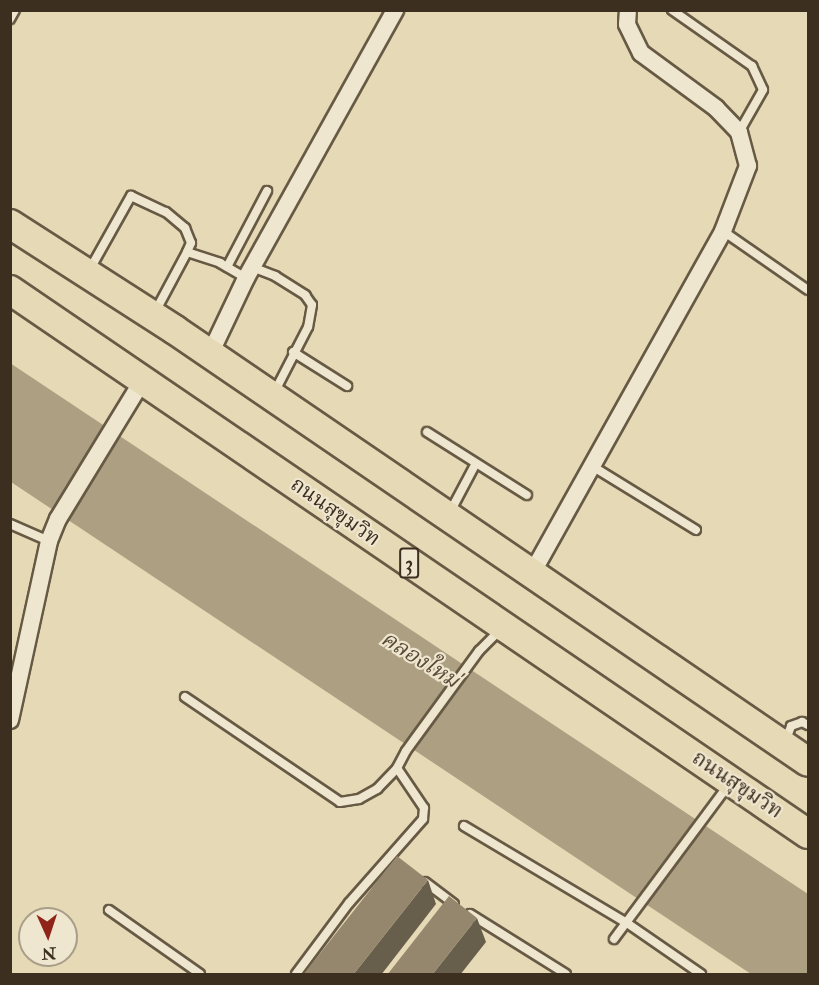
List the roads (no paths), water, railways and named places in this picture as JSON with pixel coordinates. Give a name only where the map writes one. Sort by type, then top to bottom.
[{"type":"highway","points":[[10,224],[808,762]]},
{"type":"highway","name":"ถนนสุขุมวิท","points":[[10,290],[502,628],[808,834]]},
{"type":"street","points":[[209,356],[249,272],[394,10]]},
{"type":"street","points":[[531,575],[723,231],[748,166],[739,132],[716,108],[641,53],[627,24],[628,10]]},
{"type":"street","points":[[10,720],[49,541],[58,519],[143,380]]},
{"type":"lane","points":[[10,19],[15,10]]},
{"type":"lane","points":[[672,10],[752,66],[763,90],[739,132]]},
{"type":"lane","points":[[226,267],[267,191]]},
{"type":"lane","points":[[87,275],[130,196],[166,212],[185,228],[191,243],[152,318]]},
{"type":"lane","points":[[723,231],[808,290]]},
{"type":"lane","points":[[187,252],[226,267],[275,276],[305,295],[312,305],[308,327],[271,398]]},
{"type":"lane","points":[[293,352],[347,387]]},
{"type":"lane","points":[[427,432],[527,495]]},
{"type":"lane","points":[[447,518],[476,464]]},
{"type":"lane","points":[[592,466],[696,530]]},
{"type":"lane","points":[[10,524],[49,541]]},
{"type":"lane","points":[[185,697],[340,802],[359,799],[377,789],[397,768],[406,750],[479,651],[502,628]]},
{"type":"lane","points":[[785,745],[792,726],[802,722],[808,725]]},
{"type":"lane","points":[[296,975],[349,903],[423,819],[424,808],[397,768]]},
{"type":"lane","points":[[614,939],[731,781]]},
{"type":"lane","points":[[464,826],[627,923],[701,975]]},
{"type":"lane","points":[[425,882],[456,905],[566,975]]},
{"type":"lane","points":[[449,914],[456,905]]},
{"type":"lane","points":[[109,910],[200,975]]},
{"type":"water","name":"คลองใหม่","points":[[10,363],[808,894],[808,974],[751,974],[11,482]]}]
